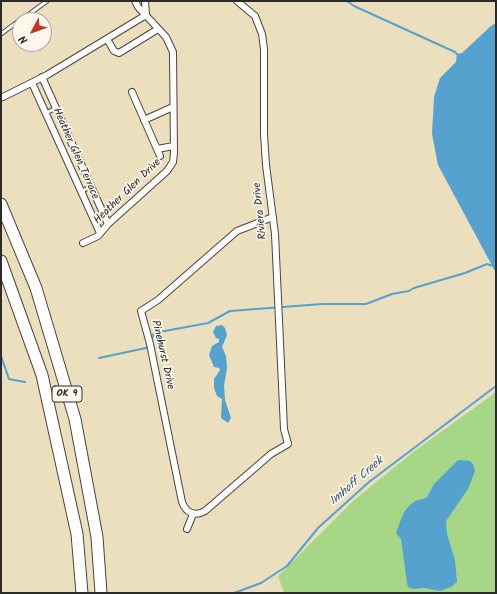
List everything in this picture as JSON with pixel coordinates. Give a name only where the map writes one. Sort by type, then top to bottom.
[{"type":"highway","name":"OK 9","points":[[1,204],[36,288],[74,419],[97,537],[100,593]]},
{"type":"highway","name":"OK 9","points":[[1,261],[42,375],[77,534],[82,593]]},
{"type":"street","name":"Heather Glen Drive","points":[[83,243],[92,240],[100,233],[167,171],[173,162],[173,52],[166,37],[138,7],[135,1]]},
{"type":"street","points":[[3,97],[32,83],[146,15],[145,1]]},
{"type":"street","name":"Riviera Drive","points":[[193,514],[201,514],[271,454],[288,444],[284,429],[273,217],[266,165],[264,134],[264,49],[262,34],[255,16],[237,1]]},
{"type":"street","points":[[107,39],[114,51],[119,53],[158,29]]},
{"type":"street","name":"Heather Glen Terrace","points":[[42,77],[108,224]]},
{"type":"street","name":"Heather Glen Terrace","points":[[32,83],[100,233]]},
{"type":"street","name":"Heather Glen Drive","points":[[132,92],[160,156]]},
{"type":"street","points":[[144,120],[173,107]]},
{"type":"street","name":"Heather Glen Drive","points":[[157,149],[174,146]]},
{"type":"street","name":"Pinehurst Drive","points":[[193,514],[188,511],[182,502],[149,336],[140,311],[158,300],[237,231],[273,217]]},
{"type":"street","points":[[187,529],[193,514]]},
{"type":"lane","points":[[31,12],[47,1]]},
{"type":"lane","points":[[1,34],[12,26]]},
{"type":"lane","points":[[46,113],[56,108]]},
{"type":"lane","points":[[63,151],[74,148]]},
{"type":"lane","points":[[81,192],[91,186]]},
{"type":"green space","points":[[496,392],[496,593],[284,593],[278,576],[353,501],[412,453]]},
{"type":"water","points":[[496,23],[496,273],[438,165],[432,134],[434,97],[440,78],[456,62],[457,54],[462,53]]},
{"type":"water","points":[[222,325],[225,328],[227,335],[222,347],[226,356],[227,368],[224,386],[225,400],[231,418],[228,423],[221,418],[222,399],[217,396],[214,388],[214,379],[220,370],[219,368],[214,367],[209,355],[212,346],[219,342],[219,339],[216,338],[213,332],[216,326]]},
{"type":"water","points":[[458,460],[470,461],[473,464],[475,471],[468,489],[446,521],[447,534],[455,560],[457,582],[451,587],[440,591],[424,588],[414,589],[408,587],[401,539],[396,533],[401,519],[409,506],[418,500],[427,497],[434,484]]},
{"type":"waterway","points":[[347,1],[354,6],[455,52],[459,56]]},
{"type":"waterway","points":[[151,340],[154,333],[208,323],[230,311],[322,304],[366,304],[392,294],[409,291],[414,288],[465,273],[487,264],[496,267]]},
{"type":"waterway","points":[[99,358],[146,348],[149,343]]},
{"type":"waterway","points":[[1,356],[9,379],[25,382]]},
{"type":"waterway","name":"Imhoff Creek","points":[[234,593],[261,583],[287,566],[318,528],[369,482],[496,386]]}]
